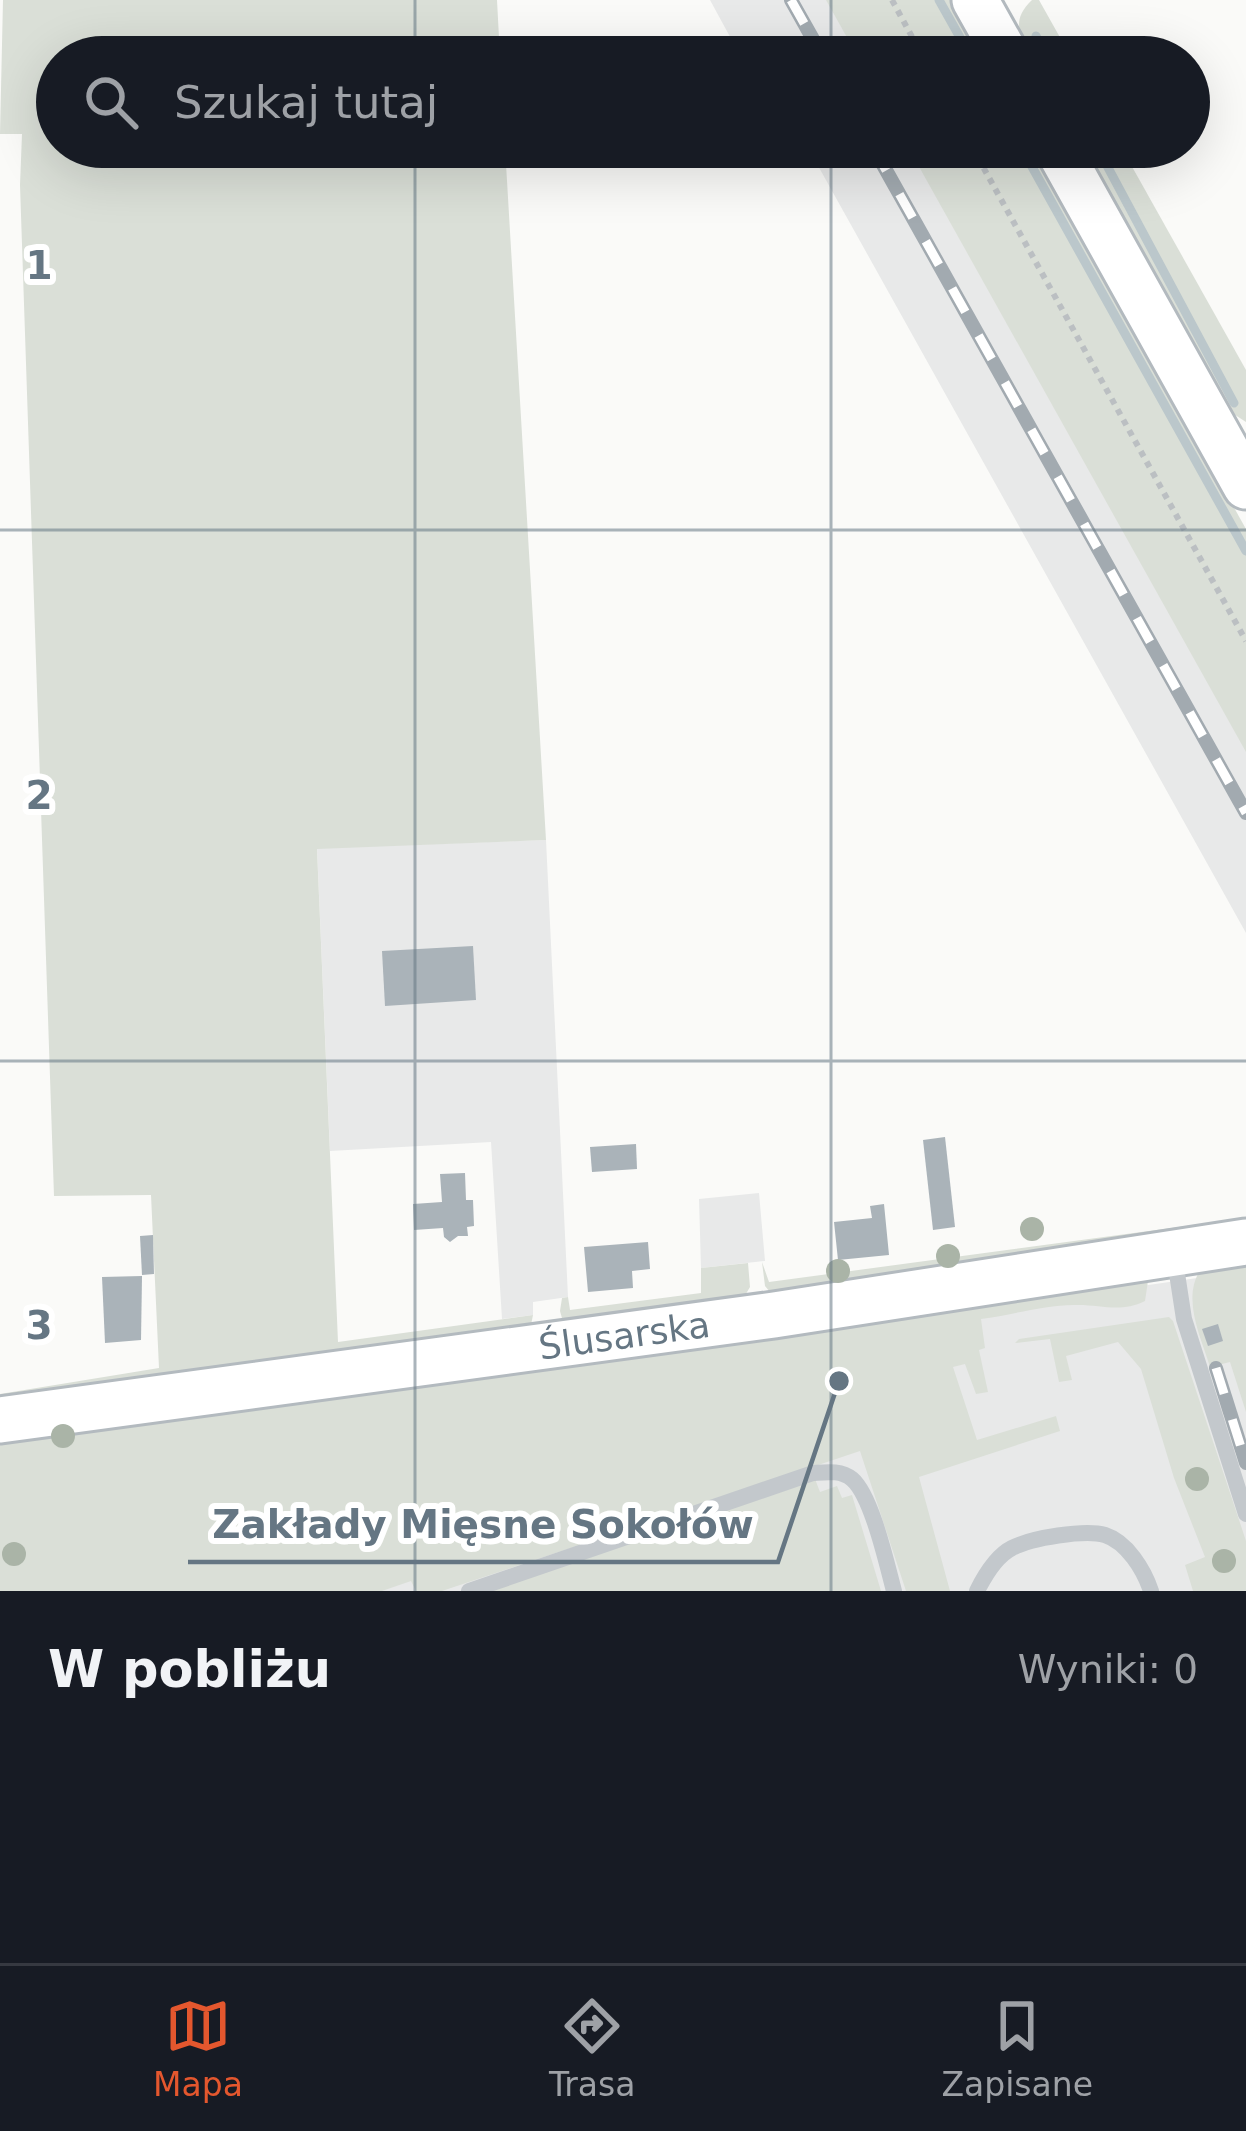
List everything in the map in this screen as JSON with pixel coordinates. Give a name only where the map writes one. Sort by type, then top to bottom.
[{"type":"street","points":[[975,0],[995,36]]},
{"type":"street","points":[[1069,168],[1246,486]]},
{"type":"street","name":"Ślusarska","points":[[0,1420],[774,1315],[1246,1242]]},
{"type":"lane","points":[[1174,1253],[1184,1319],[1246,1514]]},
{"type":"lane","points":[[469,1591],[814,1473],[830,1472],[848,1476],[861,1492],[894,1591]]},
{"type":"lane","points":[[977,1591],[996,1561],[1012,1548],[1080,1532],[1107,1535],[1130,1553],[1151,1591]]},
{"type":"path","points":[[892,0],[912,36]]},
{"type":"path","points":[[984,168],[1246,641]]},
{"type":"shaded area","points":[[3,0],[497,0],[499,36],[36,36],[36,168],[506,168],[546,840],[317,849],[338,1342],[533,1315],[529,1335],[0,1409],[0,1394],[159,1368],[151,1195],[54,1196],[22,134],[0,134]]},
{"type":"shaded area","points":[[710,0],[911,0],[931,36],[730,36]]},
{"type":"shaded area","points":[[826,0],[951,0],[971,36],[846,36]]},
{"type":"shaded area","points":[[1032,0],[1039,0],[1059,36],[1022,36],[1021,14]]},
{"type":"shaded area","points":[[819,168],[1006,168],[1246,601],[1246,933]]},
{"type":"shaded area","points":[[920,168],[1044,168],[1246,529],[1246,752]]},
{"type":"shaded area","points":[[1093,168],[1133,168],[1246,370],[1246,422],[1226,409]]},
{"type":"shaded area","points":[[546,840],[568,1297],[533,1302],[533,1315],[502,1319],[491,1142],[330,1151],[317,848]]},
{"type":"shaded area","points":[[759,1193],[765,1261],[701,1268],[699,1199]]},
{"type":"shaded area","points":[[1246,1218],[1246,1231],[775,1298],[765,1286],[762,1262],[769,1282]]},
{"type":"shaded area","points":[[1246,1253],[1246,1412],[1230,1362],[1210,1367],[1193,1292],[1201,1269]]},
{"type":"shaded area","points":[[748,1263],[750,1287],[741,1302],[565,1329],[562,1298],[568,1297],[570,1310],[701,1293],[701,1268]]},
{"type":"shaded area","points":[[1246,1271],[1246,1591],[0,1591],[0,1450]]},
{"type":"shaded area","points":[[1133,1276],[1148,1281],[1145,1301],[1136,1305],[1054,1306],[981,1319],[985,1348],[979,1350],[988,1392],[976,1394],[965,1364],[953,1367],[977,1440],[1056,1416],[1060,1431],[919,1477],[950,1591],[906,1591],[860,1451],[442,1591],[416,1591],[411,1581],[382,1591],[0,1591],[0,1432]]},
{"type":"shaded area","points":[[1169,1317],[1246,1541],[1246,1591],[1193,1591],[1185,1565],[1205,1557],[1174,1478],[1141,1369],[1118,1342],[1066,1356],[1072,1380],[1059,1382],[1050,1339],[1015,1343]]},
{"type":"shaded area","points":[[815,1479],[820,1492],[837,1486],[842,1498],[852,1495],[881,1591],[490,1591]]},
{"type":"building","points":[[473,946],[476,1000],[385,1006],[382,951]]},
{"type":"building","points":[[945,1137],[955,1227],[933,1230],[923,1140]]},
{"type":"building","points":[[636,1144],[637,1169],[592,1172],[590,1147]]},
{"type":"building","points":[[465,1173],[466,1200],[473,1200],[474,1226],[467,1227],[468,1236],[450,1242],[443,1228],[414,1230],[413,1204],[442,1202],[440,1174]]},
{"type":"building","points":[[884,1204],[889,1255],[838,1260],[834,1222],[872,1218],[870,1206]]},
{"type":"building","points":[[153,1235],[154,1274],[142,1275],[140,1236]]},
{"type":"building","points":[[648,1242],[650,1269],[632,1271],[633,1288],[588,1292],[584,1247]]},
{"type":"building","points":[[142,1276],[141,1340],[105,1343],[102,1277]]},
{"type":"building","points":[[1218,1324],[1223,1341],[1208,1346],[1202,1329]]},
{"type":"waterway","points":[[939,0],[959,36]]},
{"type":"waterway","points":[[1033,168],[1246,551]]},
{"type":"waterway","points":[[1108,168],[1234,403]]},
{"type":"railway","points":[[791,0],[811,36]]},
{"type":"railway","points":[[885,168],[1246,813]]},
{"type":"railway","points":[[1216,1368],[1246,1463]]},
{"type":"place","name":"Zakłady Mięsne Sokołów","points":[[839,1381]]}]
